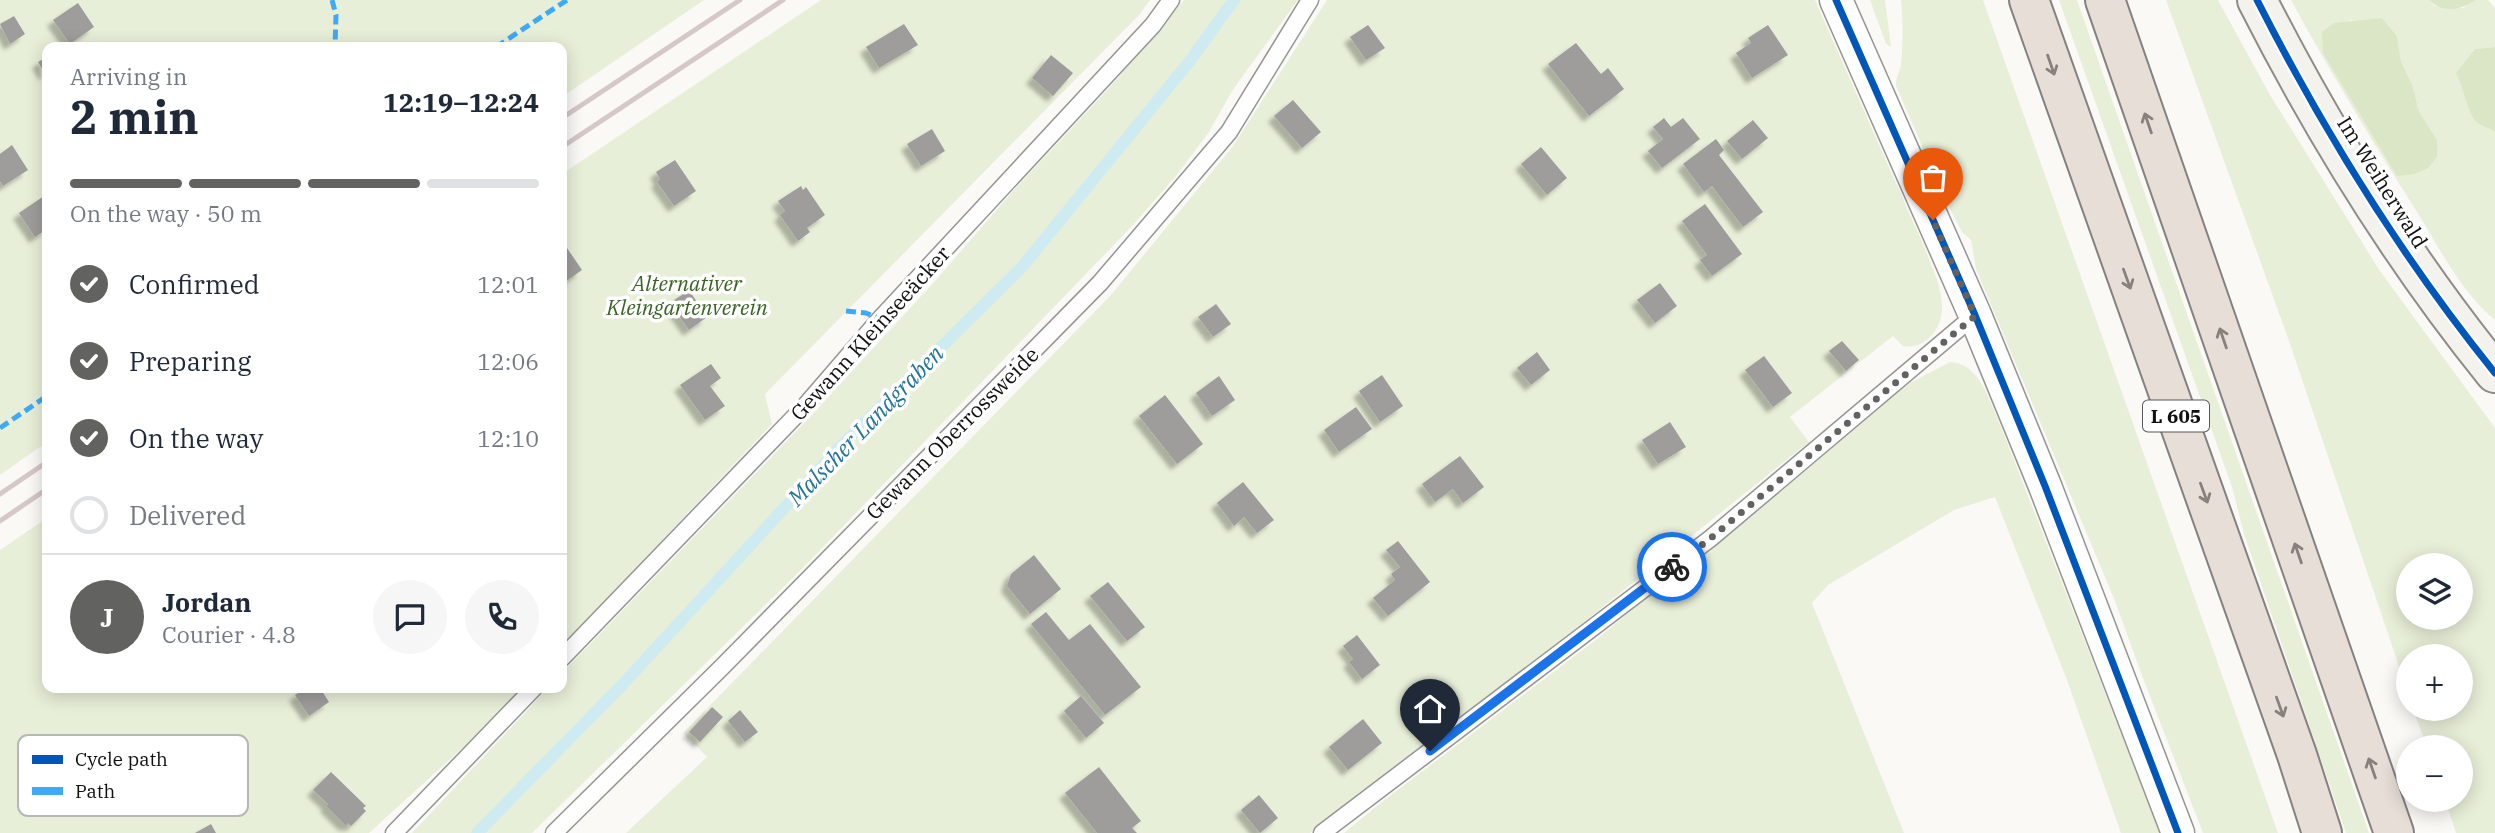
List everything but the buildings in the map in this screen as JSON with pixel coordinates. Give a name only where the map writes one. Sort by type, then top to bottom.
[{"type":"highway","name":"L 605","points":[[2029,0],[2293,742],[2322,833]]},
{"type":"highway","points":[[2105,0],[2394,833]]},
{"type":"street","points":[[1836,0],[1975,316],[2045,486],[2178,833]]},
{"type":"street","name":"Im Weiherwald","points":[[2257,0],[2359,184],[2454,322],[2495,373]]},
{"type":"lane","name":"Gewann Kleinseeäcker","points":[[567,653],[804,406],[880,319],[1153,25],[1171,0]]},
{"type":"lane","name":"Gewann Oberrossweide","points":[[554,833],[723,666],[1100,283],[1229,132],[1310,0]]},
{"type":"lane","points":[[1322,833],[1711,538],[1975,316]]},
{"type":"lane","points":[[394,833],[529,693]]},
{"type":"green space","points":[[0,0],[704,0],[567,94],[567,42],[42,42],[42,446],[0,475]]},
{"type":"green space","name":"Alternativer Kleingartenverein","points":[[821,0],[1150,0],[1139,15],[765,394],[772,424],[567,641],[567,171]]},
{"type":"green space","points":[[1184,0],[1298,0],[1232,91],[1209,132],[1176,176],[1132,226],[802,569],[532,833],[412,833],[543,693],[567,693],[567,668],[809,418],[1109,88]]},
{"type":"green space","points":[[1327,0],[1815,0],[1934,272],[1942,305],[1938,326],[1929,338],[1915,346],[1903,346],[1893,336],[1790,417],[1809,442],[1534,662],[1310,833],[626,833],[707,757],[683,733],[1111,295],[1233,146]]},
{"type":"green space","points":[[1870,0],[1885,0],[1891,47],[1886,44]]},
{"type":"green space","points":[[1901,0],[1983,0],[2278,833],[2203,833],[2115,601],[1976,269],[1971,240],[1962,232],[1945,199],[1896,86],[1902,48]]},
{"type":"green space","points":[[2059,0],[2077,0],[2369,833],[2346,833],[2244,534],[2232,487]]},
{"type":"green space","points":[[2166,0],[2218,0],[2270,95],[2380,271],[2495,428],[2495,833],[2456,833],[2449,812],[2473,812],[2473,735],[2423,735],[2417,721],[2473,721],[2473,644],[2396,644],[2396,658],[2289,341]]},
{"type":"green space","points":[[2291,0],[2429,0],[2435,6],[2463,8],[2476,0],[2488,0],[2495,8],[2495,47],[2475,49],[2457,73],[2473,118],[2495,132],[2495,320],[2472,297],[2452,269],[2352,107]],"holes":[[[2382,18],[2397,36],[2401,61],[2413,87],[2419,112],[2349,20],[2362,22]]]},
{"type":"green space","points":[[2429,0],[2476,0],[2464,6],[2447,9]]},
{"type":"green space","points":[[2382,18],[2397,36],[2401,61],[2413,87],[2419,112],[2437,140],[2437,157],[2428,168],[2414,174],[2397,176],[2323,53],[2322,32],[2334,23]]},
{"type":"green space","points":[[2495,47],[2495,132],[2473,118],[2456,73],[2475,49]]},
{"type":"green space","points":[[1950,362],[1969,369],[1977,377],[1988,397],[2160,833],[2121,833],[2067,680],[1995,497],[1954,510],[1828,585],[1812,603],[1904,833],[1344,833],[1597,639],[1852,426],[1910,383]]},
{"type":"green space","points":[[42,521],[42,693],[517,693],[481,731],[369,833],[0,833],[0,550]]},
{"type":"waterway","name":"Malscher Landgraben","points":[[477,833],[624,683],[840,447],[1022,267],[1189,62],[1234,0]]},
{"type":"railway","points":[[567,115],[740,0]]},
{"type":"railway","points":[[567,144],[783,0]]},
{"type":"railway","points":[[0,494],[42,465]]},
{"type":"railway","points":[[0,521],[42,492]]},
{"type":"marked path","points":[[332,0],[336,15],[335,42]]},
{"type":"marked path","points":[[504,42],[567,0]]},
{"type":"marked path","points":[[846,311],[866,313],[880,319]]},
{"type":"marked path","points":[[0,428],[42,399]]},
{"type":"cycle path","points":[[1836,0],[1975,315],[2045,486],[2178,833]]},
{"type":"cycle path","points":[[2257,0],[2309,98],[2366,193],[2428,285],[2495,373]]},
{"type":"way so far","points":[[1672,567],[1711,538],[1975,316],[1933,220]]},
{"type":"route","points":[[1430,751],[1672,567]]}]
